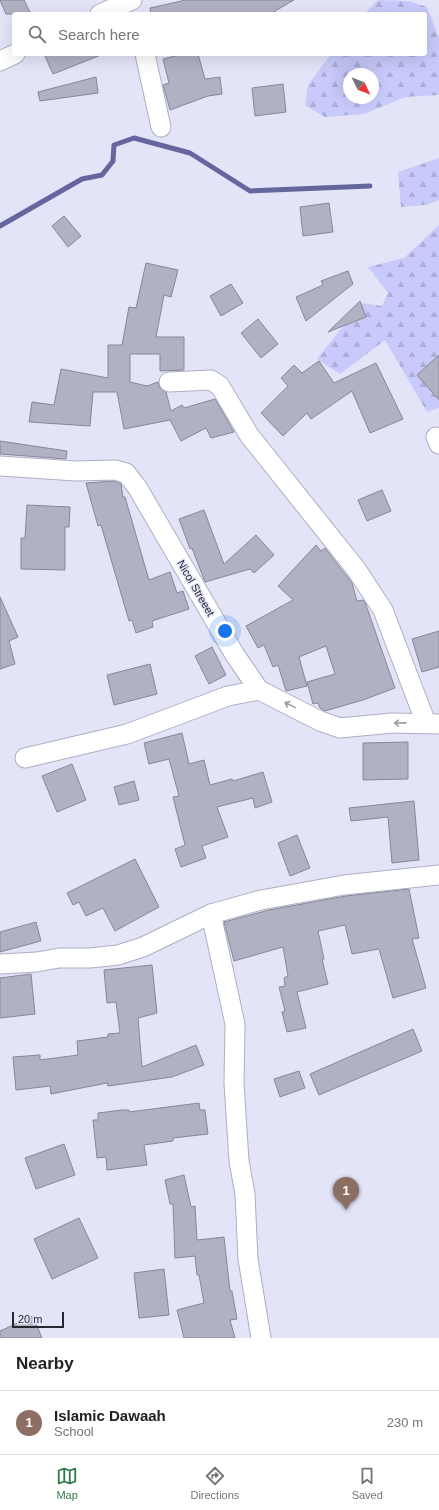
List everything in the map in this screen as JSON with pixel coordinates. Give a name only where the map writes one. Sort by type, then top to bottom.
[{"type":"street","points":[[105,12],[133,0],[136,12]]},
{"type":"street","points":[[0,61],[12,55]]},
{"type":"street","points":[[145,56],[161,127]]},
{"type":"street","points":[[169,382],[211,380],[220,386],[249,435],[356,569],[383,610],[432,723]]},
{"type":"street","name":"Nicol Streeet","points":[[0,466],[76,471],[115,470],[126,473],[137,487],[235,655],[259,690],[320,721],[340,728],[392,723],[432,723]]},
{"type":"street","points":[[25,758],[127,734],[228,696],[259,690]]},
{"type":"street","points":[[0,964],[37,962],[59,958],[90,958],[118,955],[143,947],[211,914],[308,890],[395,878],[439,875]]},
{"type":"street","points":[[211,914],[235,1024],[234,1083],[239,1162],[245,1194],[248,1259],[261,1338]]},
{"type":"green space","points":[[378,0],[408,1],[427,7],[439,38],[439,95],[405,97],[364,114],[325,117],[305,105],[308,85],[330,56],[427,56],[427,12],[366,12]]},
{"type":"green space","points":[[439,158],[439,200],[426,205],[401,207],[398,172]]},
{"type":"green space","points":[[439,225],[439,408],[427,412],[385,340],[340,374],[317,359],[362,303],[382,306],[388,293],[368,267],[404,258]]},
{"type":"building","points":[[0,0],[24,0],[30,12],[12,12],[12,14],[6,14]]},
{"type":"building","points":[[186,0],[294,0],[273,12],[151,12],[150,8]]},
{"type":"building","points":[[45,56],[98,56],[53,74]]},
{"type":"building","points":[[175,56],[199,56],[205,79],[220,77],[222,94],[208,96],[170,110],[163,85],[169,83],[163,59]]},
{"type":"building","points":[[96,77],[98,93],[40,101],[38,92]]},
{"type":"building","points":[[283,84],[286,112],[255,116],[252,88]]},
{"type":"building","points":[[329,203],[333,232],[303,236],[300,207]]},
{"type":"building","points":[[64,216],[81,236],[68,247],[52,226]]},
{"type":"building","points":[[146,263],[178,270],[171,297],[164,295],[156,337],[184,337],[184,370],[160,371],[160,354],[130,354],[130,382],[147,386],[158,382],[160,388],[166,392],[171,411],[182,405],[184,408],[215,399],[234,432],[211,438],[206,428],[181,441],[170,420],[124,429],[117,392],[93,392],[90,426],[29,422],[32,402],[54,405],[61,369],[108,378],[108,345],[122,345],[129,307],[136,308]]},
{"type":"building","points":[[348,271],[353,284],[306,321],[296,297],[323,285],[321,281]]},
{"type":"building","points":[[231,284],[243,303],[221,316],[210,296]]},
{"type":"building","points":[[360,301],[366,317],[328,332]]},
{"type":"building","points":[[258,319],[278,344],[261,358],[241,333]]},
{"type":"building","points":[[439,355],[439,400],[417,375]]},
{"type":"building","points":[[319,361],[334,383],[376,363],[403,419],[370,433],[352,391],[311,419],[307,413],[283,436],[261,413],[288,386],[281,378],[294,365],[302,373]]},
{"type":"building","points":[[0,441],[67,451],[66,459],[0,454]]},
{"type":"building","points":[[114,481],[121,484],[123,497],[125,497],[149,580],[170,572],[177,593],[183,591],[189,609],[152,621],[153,627],[136,633],[132,620],[129,621],[101,525],[98,526],[86,483]]},
{"type":"building","points":[[382,490],[391,511],[367,521],[358,500]]},
{"type":"building","points":[[27,505],[70,507],[69,527],[65,527],[65,570],[21,569],[21,538],[25,538]]},
{"type":"building","points":[[204,510],[224,564],[256,535],[274,555],[254,573],[250,569],[205,582],[192,548],[190,549],[179,519]]},
{"type":"building","points":[[316,545],[321,551],[325,548],[352,583],[357,601],[363,600],[365,602],[395,688],[363,700],[325,711],[320,708],[318,703],[313,704],[307,682],[335,674],[326,646],[299,657],[307,686],[286,691],[278,665],[273,667],[264,645],[258,648],[246,626],[293,600],[278,586]]},
{"type":"building","points":[[0,597],[18,637],[9,641],[15,664],[0,669]]},
{"type":"building","points":[[439,631],[439,667],[422,672],[412,639]]},
{"type":"building","points":[[212,647],[226,675],[209,684],[195,656]]},
{"type":"building","points":[[150,664],[157,694],[114,705],[107,675]]},
{"type":"building","points":[[182,733],[189,764],[204,760],[210,785],[232,779],[233,781],[263,772],[272,802],[255,808],[253,798],[217,807],[228,837],[202,846],[206,858],[181,867],[175,849],[185,845],[173,797],[179,796],[169,759],[149,764],[144,743]]},
{"type":"building","points":[[408,742],[408,779],[363,780],[363,743]]},
{"type":"building","points":[[72,764],[86,800],[57,812],[42,776]]},
{"type":"building","points":[[134,781],[139,800],[119,805],[114,787]]},
{"type":"building","points":[[414,801],[419,860],[392,863],[388,817],[351,821],[349,808]]},
{"type":"building","points":[[297,835],[310,868],[290,876],[278,843]]},
{"type":"building","points":[[135,859],[159,907],[115,931],[103,908],[86,916],[79,902],[73,905],[67,893]]},
{"type":"building","points":[[409,889],[419,938],[412,939],[426,988],[393,998],[379,949],[352,954],[345,925],[318,931],[324,959],[322,959],[328,984],[297,992],[306,1028],[287,1032],[282,1012],[285,1011],[279,987],[285,986],[284,978],[288,976],[283,947],[234,961],[224,922],[269,910],[346,896]]},
{"type":"building","points":[[36,922],[41,941],[0,952],[0,932]]},
{"type":"building","points":[[152,965],[157,1013],[138,1018],[142,1067],[196,1045],[204,1065],[172,1077],[108,1086],[107,1083],[51,1094],[50,1086],[16,1090],[13,1057],[40,1055],[40,1060],[78,1055],[77,1041],[108,1037],[108,1034],[120,1033],[116,1002],[107,1003],[104,970]]},
{"type":"building","points":[[31,974],[35,1014],[0,1018],[0,978]]},
{"type":"building","points":[[413,1029],[422,1051],[319,1095],[310,1074]]},
{"type":"building","points":[[299,1071],[305,1088],[280,1097],[274,1079]]},
{"type":"building","points":[[199,1103],[200,1110],[205,1110],[208,1134],[173,1138],[173,1141],[144,1145],[147,1165],[107,1170],[106,1157],[97,1158],[93,1120],[98,1120],[98,1113],[122,1110],[129,1110],[129,1112]]},
{"type":"building","points":[[64,1144],[75,1175],[36,1189],[25,1158]]},
{"type":"building","points":[[184,1175],[191,1207],[195,1206],[197,1240],[224,1237],[230,1291],[232,1291],[237,1319],[230,1320],[235,1338],[184,1338],[177,1310],[204,1303],[199,1275],[197,1275],[195,1256],[175,1258],[173,1204],[170,1204],[165,1180]]},
{"type":"building","points":[[79,1218],[98,1258],[52,1279],[34,1239]]},
{"type":"building","points":[[164,1269],[169,1315],[139,1318],[134,1273]]},
{"type":"building","points":[[33,1316],[42,1338],[0,1338],[0,1331]]},
{"type":"waterway","points":[[0,226],[82,179],[102,175],[113,161],[114,145],[134,138],[190,153],[250,191],[370,186]]},
{"type":"place","name":"Islamic Dawaah","points":[[346,1210]]}]
